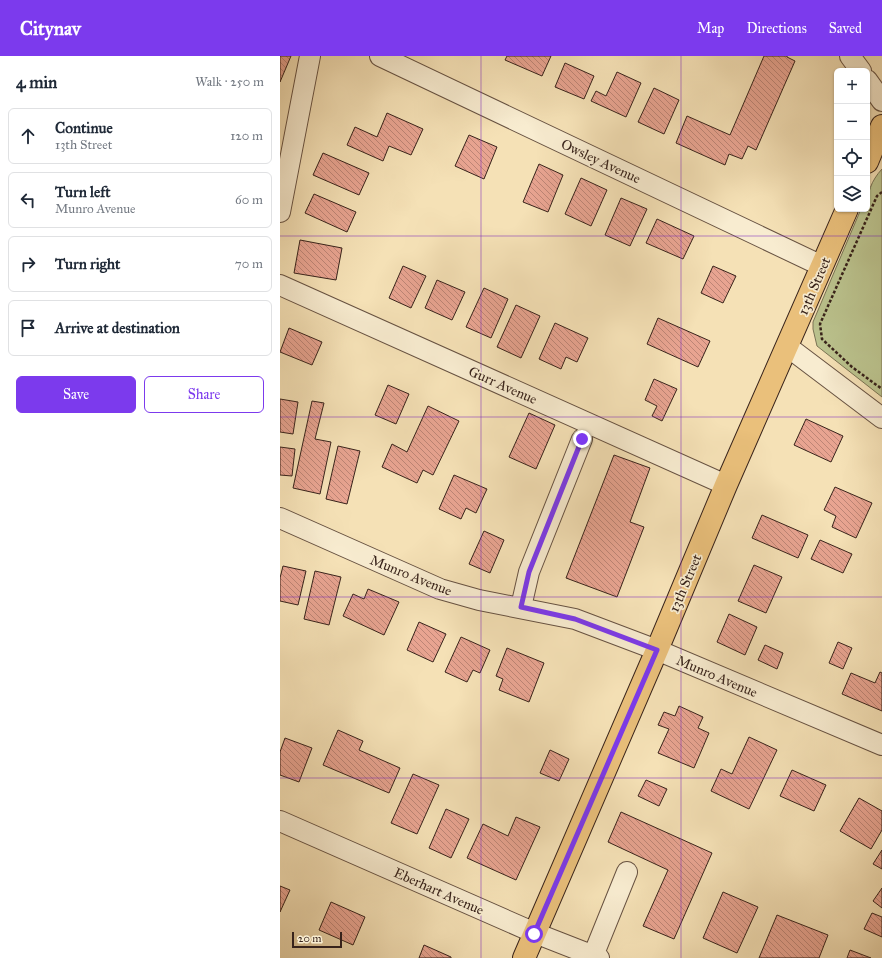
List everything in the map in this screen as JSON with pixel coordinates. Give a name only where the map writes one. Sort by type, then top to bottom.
[{"type":"main road","points":[[870,155],[882,126]]},
{"type":"main road","name":"13th Street","points":[[524,958],[657,650],[726,485],[846,212]]},
{"type":"street","points":[[280,212],[310,56]]},
{"type":"street","name":"Owsley Avenue","points":[[380,56],[822,266]]},
{"type":"street","points":[[850,56],[859,68]]},
{"type":"street","points":[[870,84],[882,101]]},
{"type":"street","name":"Gurr Avenue","points":[[280,285],[726,485]]},
{"type":"street","points":[[788,346],[882,418]]},
{"type":"street","points":[[521,607],[529,572],[582,439]]},
{"type":"street","name":"Munro Avenue","points":[[280,518],[440,589],[479,600],[521,607],[575,619],[657,650],[882,745]]},
{"type":"street","name":"Eberhart Avenue","points":[[280,821],[534,934],[596,957]]},
{"type":"street","points":[[596,957],[627,872]]},
{"type":"path","points":[[882,192],[877,196],[820,324],[822,339],[852,366],[882,389]]},
{"type":"green space","points":[[882,169],[882,397],[817,346],[813,329],[813,322],[860,212],[870,212],[870,189]]},
{"type":"building","points":[[280,56],[291,56],[280,82]]},
{"type":"building","points":[[507,56],[551,56],[542,76],[505,60]]},
{"type":"building","points":[[764,56],[787,56],[795,61],[756,150],[748,146],[742,159],[729,154],[725,165],[676,143],[687,116],[730,135]]},
{"type":"building","points":[[565,63],[594,76],[584,99],[555,87]]},
{"type":"building","points":[[617,72],[641,83],[626,117],[591,101],[596,91],[606,96]]},
{"type":"building","points":[[654,88],[679,100],[664,134],[638,122]]},
{"type":"building","points":[[387,113],[423,129],[411,155],[389,146],[383,161],[347,145],[355,127],[377,137]]},
{"type":"building","points":[[469,135],[497,147],[484,179],[455,166]]},
{"type":"building","points":[[323,153],[369,173],[359,195],[313,175]]},
{"type":"building","points":[[539,164],[563,175],[548,212],[523,202]]},
{"type":"building","points":[[581,178],[607,190],[591,226],[565,214]]},
{"type":"building","points":[[314,194],[356,212],[347,232],[305,213]]},
{"type":"building","points":[[621,198],[647,209],[630,246],[605,235]]},
{"type":"building","points":[[657,219],[694,236],[683,259],[646,243]]},
{"type":"building","points":[[300,240],[342,248],[336,280],[294,273]]},
{"type":"building","points":[[403,266],[426,276],[411,308],[389,298]]},
{"type":"building","points":[[713,266],[736,276],[723,303],[701,293]]},
{"type":"building","points":[[437,280],[465,292],[452,320],[425,308]]},
{"type":"building","points":[[484,288],[508,299],[491,338],[466,327]]},
{"type":"building","points":[[516,305],[540,316],[521,358],[497,347]]},
{"type":"building","points":[[658,318],[710,341],[698,367],[647,344]]},
{"type":"building","points":[[555,323],[588,338],[577,362],[566,357],[561,369],[539,359]]},
{"type":"building","points":[[289,328],[322,342],[312,365],[280,352]]},
{"type":"building","points":[[654,379],[677,389],[662,421],[652,416],[657,406],[645,400]]},
{"type":"building","points":[[388,385],[409,394],[396,424],[375,415]]},
{"type":"building","points":[[280,399],[298,402],[293,434],[280,432]]},
{"type":"building","points":[[312,401],[324,403],[315,439],[331,442],[320,494],[293,488]]},
{"type":"building","points":[[428,406],[459,421],[433,475],[423,470],[417,483],[382,467],[392,444],[407,452]]},
{"type":"building","points":[[529,413],[555,425],[536,469],[509,457]]},
{"type":"building","points":[[806,419],[843,436],[831,462],[794,445]]},
{"type":"building","points":[[338,446],[360,451],[347,504],[326,499]]},
{"type":"building","points":[[280,447],[295,449],[292,476],[280,475]]},
{"type":"building","points":[[614,455],[650,468],[630,522],[644,527],[617,597],[566,578]]},
{"type":"building","points":[[454,475],[487,489],[476,513],[466,508],[461,519],[439,509]]},
{"type":"building","points":[[835,487],[872,503],[856,538],[832,527],[836,516],[824,510]]},
{"type":"building","points":[[762,515],[808,535],[798,558],[752,538]]},
{"type":"building","points":[[484,531],[504,540],[490,573],[469,564]]},
{"type":"building","points":[[820,540],[852,554],[843,573],[811,559]]},
{"type":"building","points":[[754,565],[782,577],[766,613],[738,601]]},
{"type":"building","points":[[283,566],[306,571],[298,605],[280,601],[280,578]]},
{"type":"building","points":[[315,571],[341,577],[329,625],[304,619]]},
{"type":"building","points":[[368,589],[399,602],[384,635],[343,616],[353,594],[364,599]]},
{"type":"building","points":[[729,614],[757,627],[745,655],[717,642]]},
{"type":"building","points":[[419,622],[446,634],[433,662],[407,650]]},
{"type":"building","points":[[461,637],[490,650],[480,673],[473,670],[467,682],[445,672]]},
{"type":"building","points":[[838,642],[852,648],[843,669],[829,663]]},
{"type":"building","points":[[765,645],[783,653],[777,669],[758,660]]},
{"type":"building","points":[[507,648],[544,663],[529,702],[499,690],[503,679],[496,676]]},
{"type":"building","points":[[880,672],[882,673],[882,711],[842,694],[851,673],[875,683]]},
{"type":"building","points":[[679,706],[703,717],[698,728],[709,733],[694,768],[658,753],[669,729],[658,725],[664,712],[675,716]]},
{"type":"building","points":[[338,730],[363,741],[359,750],[400,768],[389,793],[323,765]]},
{"type":"building","points":[[749,737],[777,750],[749,809],[711,791],[721,769],[732,774]]},
{"type":"building","points":[[285,738],[312,748],[299,782],[280,775],[280,752]]},
{"type":"building","points":[[550,750],[569,759],[559,781],[540,773]]},
{"type":"building","points":[[792,770],[826,785],[814,811],[780,796]]},
{"type":"building","points":[[413,774],[439,785],[417,834],[391,823]]},
{"type":"building","points":[[646,780],[667,789],[659,806],[638,796]]},
{"type":"building","points":[[859,798],[882,811],[882,830],[871,849],[840,831]]},
{"type":"building","points":[[446,809],[469,819],[451,858],[429,848]]},
{"type":"building","points":[[621,812],[712,853],[674,939],[643,926],[668,870],[608,842]]},
{"type":"building","points":[[516,817],[540,827],[516,880],[467,858],[483,824],[508,836]]},
{"type":"building","points":[[882,850],[882,869],[873,864]]},
{"type":"building","points":[[280,886],[290,890],[280,912]]},
{"type":"building","points":[[882,888],[882,908],[873,901]]},
{"type":"building","points":[[723,892],[758,907],[737,953],[703,938]]},
{"type":"building","points":[[331,902],[365,917],[353,945],[319,930]]},
{"type":"building","points":[[872,913],[882,917],[882,937],[864,929]]},
{"type":"building","points":[[777,915],[828,935],[819,958],[759,958]]},
{"type":"building","points":[[424,945],[451,957],[451,958],[419,958]]},
{"type":"building","points":[[850,950],[871,958],[847,958]]},
{"type":"route","points":[[534,934],[657,650],[575,619],[521,607],[529,572],[582,439]]}]
